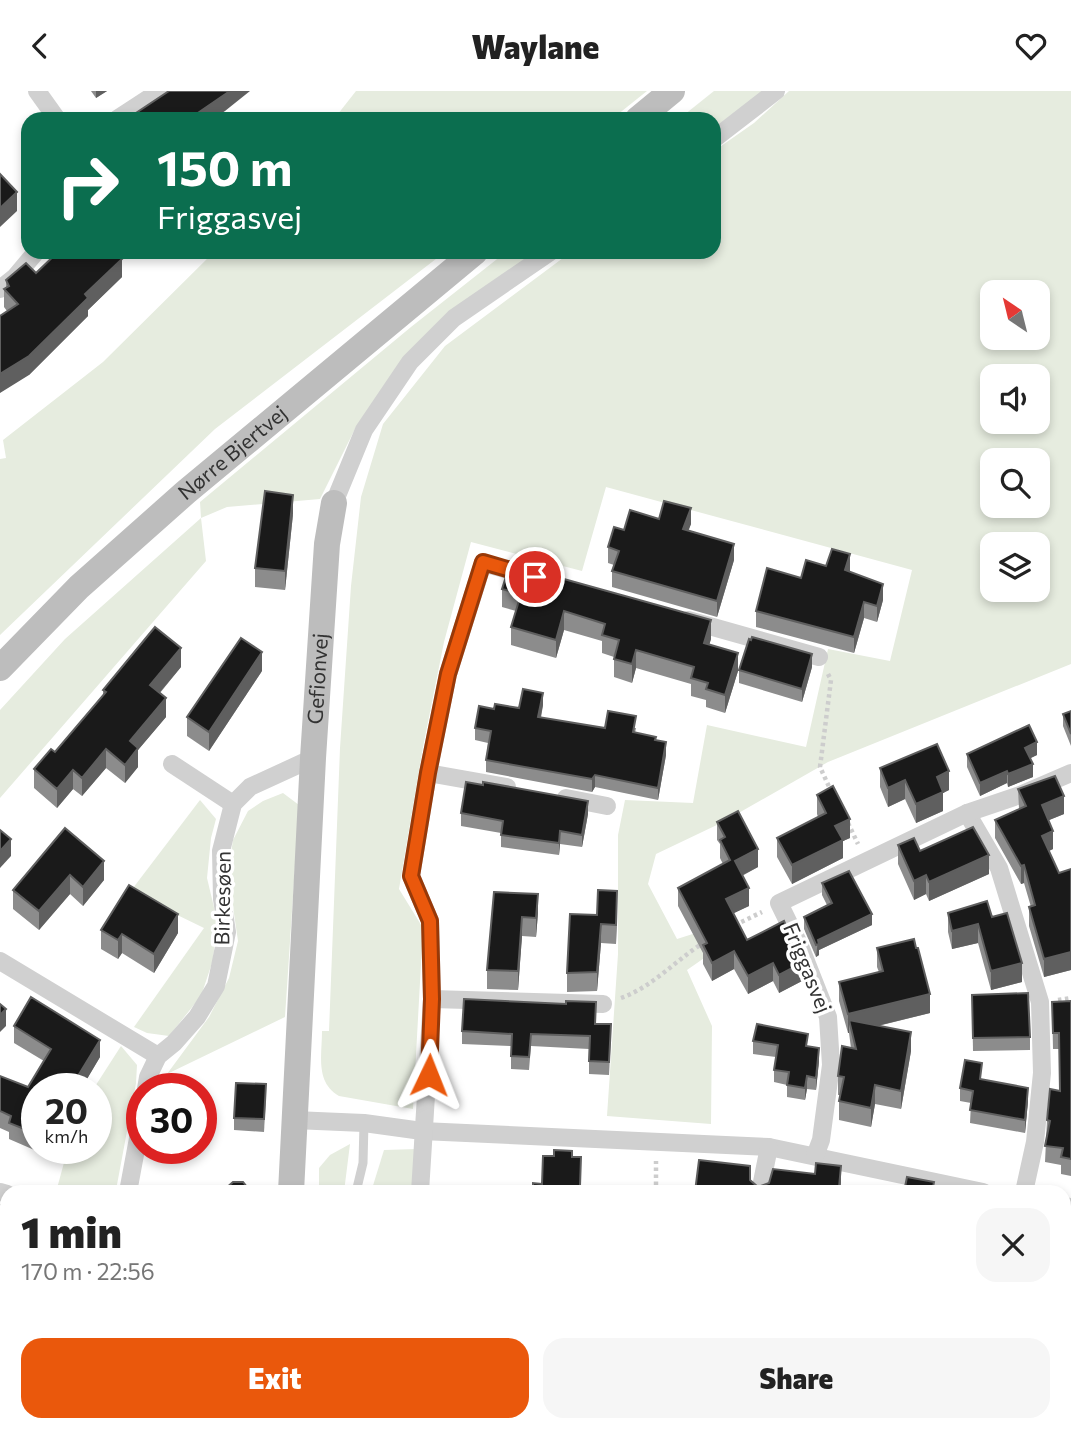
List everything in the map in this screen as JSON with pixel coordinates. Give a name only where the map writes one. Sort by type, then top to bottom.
[{"type":"street","points":[[37,91],[52,112]]},
{"type":"street","points":[[128,112],[160,91]]},
{"type":"street","points":[[646,112],[672,91]]},
{"type":"street","points":[[721,134],[776,91]]},
{"type":"street","points":[[0,289],[30,259]]},
{"type":"street","name":"Nørre Bjertvej","points":[[0,668],[79,587],[186,492],[467,259]]},
{"type":"street","name":"Gefionvej","points":[[291,1185],[313,758],[327,544],[334,503],[364,430],[410,362],[454,318],[540,259]]},
{"type":"street","points":[[419,1185],[429,1075],[432,999],[430,921],[411,876],[448,674],[483,562],[550,582]]},
{"type":"street","points":[[671,616],[820,657]]},
{"type":"street","points":[[172,764],[233,804],[250,787],[313,758]]},
{"type":"street","points":[[428,773],[607,806]]},
{"type":"street","name":"Friggasvej","points":[[815,1156],[821,1140],[831,1065],[828,1017],[779,903],[967,813],[1020,795],[1071,773]]},
{"type":"street","name":"Birkesøen","points":[[150,1073],[158,1056],[174,1043],[197,1017],[216,986],[227,932],[222,899],[221,851],[233,804]]},
{"type":"street","points":[[967,813],[999,868],[1040,1002],[1042,1073],[1035,1142],[1026,1185]]},
{"type":"street","points":[[0,961],[158,1056]]},
{"type":"street","points":[[432,999],[603,1004]]},
{"type":"street","points":[[294,1120],[364,1123],[422,1132],[769,1147],[950,1185]]},
{"type":"street","points":[[761,1185],[769,1147]]},
{"type":"street","points":[[129,1185],[133,1164]]},
{"type":"lane","points":[[358,1185],[363,1163],[364,1123]]},
{"type":"path","points":[[820,657],[831,680],[820,767],[837,802]]},
{"type":"path","points":[[843,814],[866,860]]},
{"type":"path","points":[[730,927],[779,903]]},
{"type":"path","points":[[603,1004],[625,997],[653,981],[709,939]]},
{"type":"path","points":[[656,1143],[656,1185]]},
{"type":"shaded area","points":[[356,91],[647,91],[621,112],[340,112]]},
{"type":"shaded area","points":[[714,91],[763,91],[721,123],[721,112],[688,112]]},
{"type":"shaded area","points":[[789,91],[1071,91],[1071,664],[828,762],[721,823],[656,854],[648,884],[677,939],[721,925],[730,940],[687,970],[712,1026],[711,1124],[607,1116],[618,954],[618,835],[625,800],[693,803],[707,725],[806,747],[828,649],[890,661],[912,570],[606,487],[582,571],[471,542],[444,642],[399,889],[423,928],[413,1109],[339,1096],[326,1083],[321,1058],[322,1031],[329,1031],[340,748],[351,586],[361,497],[383,424],[445,346],[562,259],[721,259],[721,146],[754,123]]},
{"type":"shaded area","points":[[207,259],[436,259],[215,429],[0,635],[0,459],[6,458],[3,440],[103,362]]},
{"type":"shaded area","points":[[497,259],[527,259],[462,306],[356,427],[320,499],[227,507],[201,518],[200,502],[411,327]]},
{"type":"shaded area","points":[[201,518],[206,561],[0,798],[0,710],[65,639]]},
{"type":"shaded area","points":[[283,793],[299,805],[285,1017],[168,1073],[209,1017],[229,978],[238,941],[228,873],[233,840],[248,811]]},
{"type":"shaded area","points":[[200,800],[216,819],[207,878],[217,920],[213,960],[201,996],[169,1036],[147,1033],[134,1027],[204,928],[130,892]]},
{"type":"shaded area","points":[[121,1046],[137,1065],[137,1073],[126,1073],[126,1136],[117,1185],[58,1185],[64,1164],[112,1164],[112,1073],[104,1073]]},
{"type":"shaded area","points":[[350,1144],[345,1185],[319,1185],[319,1168],[330,1155]]},
{"type":"shaded area","points":[[417,1149],[415,1185],[373,1185],[384,1150]]},
{"type":"building","points":[[169,91],[230,91],[199,112],[138,112]]},
{"type":"building","points":[[0,174],[17,192],[0,208]]},
{"type":"building","points":[[51,259],[122,259],[85,294],[88,298],[29,356],[0,374],[0,316],[18,304],[4,289],[9,286],[6,280],[26,263],[36,273]]},
{"type":"building","points":[[265,491],[293,495],[285,571],[255,568]]},
{"type":"building","points":[[664,501],[691,508],[683,529],[734,544],[717,601],[612,571],[619,551],[608,547],[614,527],[624,530],[630,510],[659,519]]},
{"type":"building","points":[[832,549],[850,554],[845,570],[883,584],[877,606],[864,602],[854,637],[756,611],[767,568],[801,578],[806,560],[826,566]]},
{"type":"building","points":[[510,564],[711,620],[704,643],[738,653],[725,695],[706,689],[708,683],[691,678],[694,667],[636,650],[632,664],[614,659],[619,640],[602,635],[605,624],[564,611],[556,640],[511,627],[521,594],[502,589]]},
{"type":"building","points":[[155,627],[181,648],[150,685],[166,698],[130,741],[138,748],[125,765],[106,749],[82,778],[73,770],[57,789],[34,769],[51,749],[55,752],[106,692],[103,690]]},
{"type":"building","points":[[752,637],[812,654],[802,689],[739,670]]},
{"type":"building","points":[[241,638],[262,652],[209,732],[187,717]]},
{"type":"building","points":[[523,689],[543,693],[538,717],[605,728],[608,711],[636,716],[633,732],[666,742],[658,788],[595,775],[592,779],[486,760],[491,731],[475,728],[479,706],[494,709],[495,704],[519,708]]},
{"type":"building","points":[[1071,711],[1071,734],[1063,714]]},
{"type":"building","points":[[1029,725],[1037,742],[1025,748],[1033,764],[1008,774],[1007,771],[980,783],[967,754]]},
{"type":"building","points":[[937,744],[949,771],[937,777],[943,792],[916,804],[905,780],[888,788],[880,768]]},
{"type":"building","points":[[1055,776],[1064,796],[1042,805],[1053,831],[1042,836],[1059,873],[1071,869],[1071,952],[1044,959],[1029,907],[1035,905],[1024,865],[1021,866],[995,820],[1026,806],[1018,789]]},
{"type":"building","points":[[466,782],[483,785],[483,782],[588,801],[582,835],[560,831],[559,843],[501,835],[503,821],[461,813]]},
{"type":"building","points":[[833,786],[850,819],[835,826],[843,840],[792,865],[777,838],[826,813],[817,795]]},
{"type":"building","points":[[738,811],[758,849],[735,861],[749,888],[726,899],[747,940],[784,921],[802,963],[779,975],[773,963],[748,976],[734,951],[712,963],[703,945],[707,943],[678,888],[730,860],[720,840],[725,837],[717,822]]},
{"type":"building","points":[[973,827],[989,855],[929,882],[926,875],[914,881],[898,845],[914,838],[920,851]]},
{"type":"building","points":[[65,828],[104,861],[83,887],[70,875],[39,911],[13,890]]},
{"type":"building","points":[[0,830],[11,839],[0,851]]},
{"type":"building","points":[[849,871],[872,914],[818,940],[819,944],[816,945],[804,917],[832,903],[822,883]]},
{"type":"building","points":[[129,885],[178,914],[154,954],[122,934],[118,940],[101,930]]},
{"type":"building","points":[[598,890],[617,891],[616,925],[601,924],[597,972],[567,973],[570,914],[597,915]]},
{"type":"building","points":[[494,892],[538,894],[536,918],[522,917],[518,971],[487,970]]},
{"type":"building","points":[[987,901],[992,917],[1007,913],[1022,963],[991,971],[978,924],[952,931],[948,913]]},
{"type":"building","points":[[914,939],[930,994],[848,1014],[839,982],[883,971],[877,948]]},
{"type":"building","points":[[1028,993],[1030,1037],[973,1038],[972,995]]},
{"type":"building","points":[[31,997],[100,1040],[80,1073],[36,1073],[51,1049],[14,1026]]},
{"type":"building","points":[[464,999],[566,1004],[566,1001],[596,1002],[595,1024],[611,1024],[609,1062],[589,1061],[590,1036],[531,1034],[529,1057],[511,1056],[512,1034],[462,1031]]},
{"type":"building","points":[[1071,1001],[1071,1159],[1061,1157],[1063,1148],[1045,1146],[1050,1121],[1047,1120],[1050,1089],[1060,1091],[1059,1033],[1053,1033],[1052,1002]]},
{"type":"building","points":[[0,1004],[6,1009],[0,1015]]},
{"type":"building","points":[[849,1020],[911,1032],[901,1091],[875,1085],[871,1108],[839,1101],[844,1077],[838,1076],[842,1046],[856,1049]]},
{"type":"building","points":[[757,1024],[808,1034],[806,1046],[819,1048],[816,1078],[807,1076],[805,1088],[787,1085],[789,1072],[774,1070],[778,1045],[753,1041]]},
{"type":"building","points":[[965,1060],[982,1063],[980,1079],[1028,1088],[1025,1120],[970,1110],[973,1091],[960,1088]]},
{"type":"building","points":[[0,1076],[21,1084],[21,1128],[9,1123],[11,1116],[0,1111]]},
{"type":"building","points":[[236,1083],[266,1084],[264,1119],[234,1118]]},
{"type":"building","points":[[554,1150],[572,1151],[572,1157],[581,1157],[580,1185],[533,1185],[542,1184],[543,1156],[554,1156]]},
{"type":"building","points":[[699,1160],[750,1166],[750,1180],[756,1185],[696,1185]]},
{"type":"building","points":[[816,1163],[841,1166],[839,1185],[764,1185],[769,1183],[773,1169],[815,1174]]},
{"type":"building","points":[[907,1177],[934,1182],[933,1185],[905,1185]]},
{"type":"building","points":[[233,1182],[243,1182],[245,1185],[230,1185]]},
{"type":"route","points":[[429,1075],[432,999],[430,921],[411,876],[448,674],[483,562],[535,577]]}]
